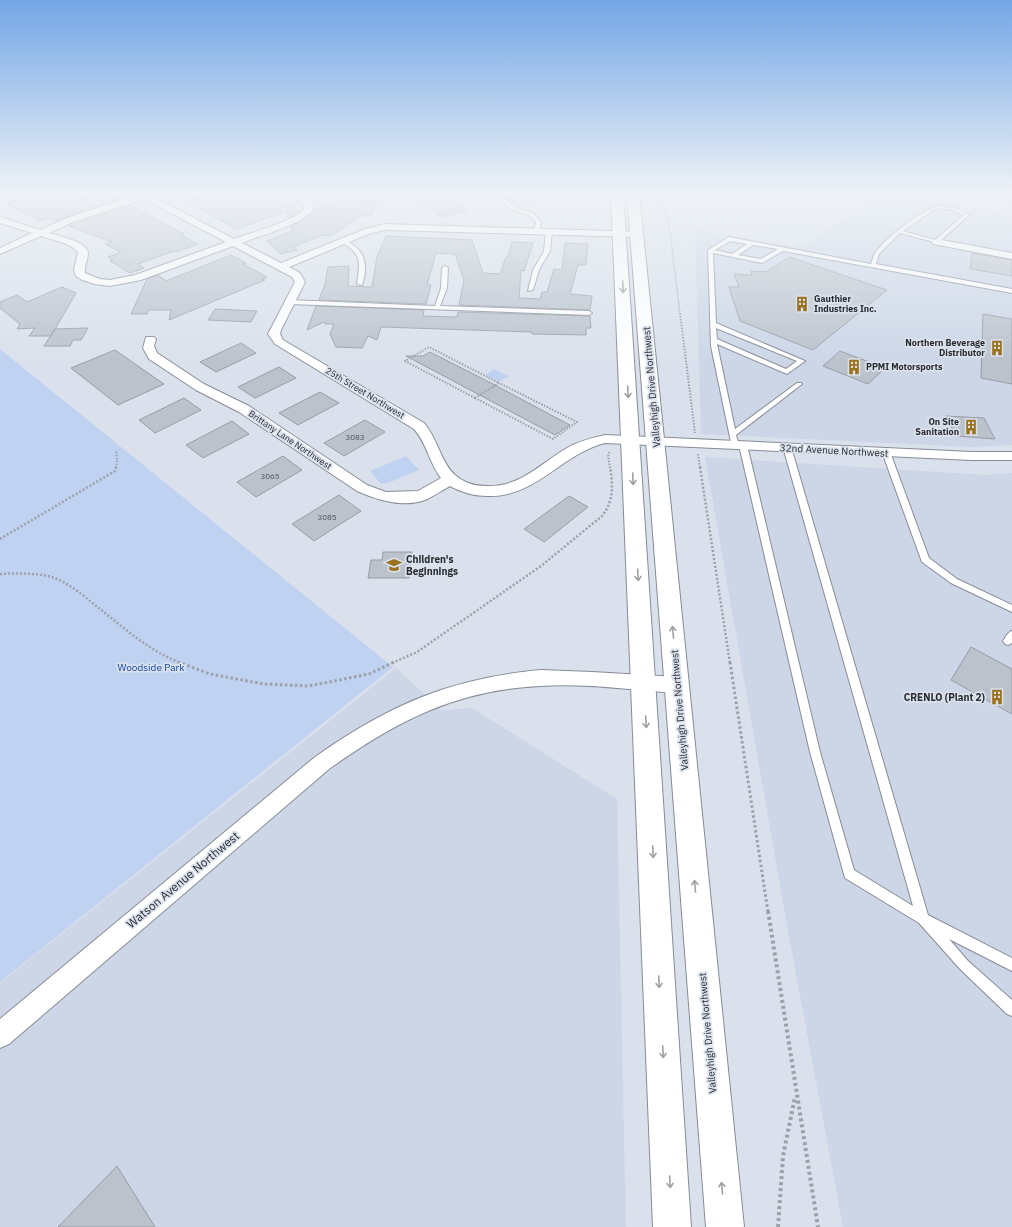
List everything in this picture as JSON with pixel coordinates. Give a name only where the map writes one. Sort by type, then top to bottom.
[{"type":"main road","name":"Valleyhigh Drive Northwest","points":[[620,250],[622,444],[644,683],[672,1227]]},
{"type":"main road","name":"Valleyhigh Drive Northwest","points":[[638,250],[725,1227]]},
{"type":"street","points":[[82,250],[79,270],[80,274],[99,282],[110,283],[137,278],[211,250]]},
{"type":"street","name":"25th Street Northwest","points":[[249,250],[293,273],[299,278],[298,286],[275,330],[274,334],[279,342],[419,426],[428,437],[442,468],[450,479]]},
{"type":"street","points":[[281,267],[321,250]]},
{"type":"street","points":[[981,250],[1012,256]]},
{"type":"street","name":"Brittany Lane Northwest","points":[[150,339],[148,350],[153,356],[200,387],[244,409],[362,488],[386,497],[421,496],[450,479]]},
{"type":"street","points":[[450,479],[464,487],[478,491],[493,492],[511,490],[527,483],[588,442],[605,439],[622,444],[655,441]]},
{"type":"street","name":"32nd Avenue Northwest","points":[[655,441],[697,444],[737,441],[787,447],[1012,456]]},
{"type":"street","name":"Watson Avenue Northwest","points":[[0,1035],[294,786],[346,745],[395,715],[437,698],[493,683],[541,678],[677,685]]},
{"type":"lane","points":[[358,250],[362,257],[360,284]]},
{"type":"lane","points":[[530,290],[536,270],[547,250]]},
{"type":"lane","points":[[732,256],[741,250]]},
{"type":"lane","points":[[780,250],[762,261],[710,251],[714,340],[737,441],[749,468],[815,752],[849,874],[923,919],[1012,965]]},
{"type":"lane","points":[[789,250],[1012,291]]},
{"type":"lane","points":[[873,266],[877,254],[881,250]]},
{"type":"lane","points":[[437,307],[444,288],[445,268]]},
{"type":"lane","points":[[289,302],[589,313]]},
{"type":"lane","points":[[713,324],[802,360],[787,372],[714,340]]},
{"type":"lane","points":[[737,441],[799,384]]},
{"type":"lane","points":[[787,447],[923,919],[964,965],[1012,1009]]},
{"type":"lane","points":[[886,452],[925,560],[954,581],[1012,609]]},
{"type":"path","points":[[672,250],[697,444],[796,1094],[818,1227]]},
{"type":"path","points":[[429,347],[577,422],[553,439],[474,398],[405,361],[429,347]]},
{"type":"path","points":[[474,398],[499,383]]},
{"type":"path","points":[[0,574],[18,573],[54,578],[78,592],[128,632],[169,659],[210,674],[264,684],[310,686],[369,674],[417,652],[540,566],[608,511],[611,502],[612,490],[608,456],[609,451],[622,444]]},
{"type":"path","points":[[0,539],[115,471],[118,461],[116,450]]},
{"type":"path","points":[[778,1227],[783,1156],[796,1094]]},
{"type":"shaded area","points":[[696,250],[1012,250],[1012,445],[971,447],[701,434]]},
{"type":"shaded area","points":[[705,457],[986,475],[1012,473],[1012,1227],[843,1227],[788,931]]},
{"type":"shaded area","points":[[396,668],[442,710],[472,708],[617,799],[626,1227],[0,1227],[0,983]]},
{"type":"green space","name":"Woodside Park","points":[[0,349],[393,667],[0,982]]},
{"type":"green space","points":[[494,369],[509,376],[499,382],[485,375]]},
{"type":"green space","points":[[406,456],[419,470],[388,483],[381,484],[370,471]]},
{"type":"building","points":[[118,250],[181,250],[176,252],[174,251],[138,264],[144,268],[130,273],[110,261],[113,260],[108,257],[121,252]]},
{"type":"building","points":[[277,250],[296,250],[281,254]]},
{"type":"building","points":[[380,250],[475,250],[483,273],[500,274],[510,250],[531,250],[524,271],[521,270],[519,298],[540,299],[542,292],[547,292],[554,269],[562,270],[564,250],[587,250],[586,265],[578,265],[570,294],[592,296],[590,310],[459,305],[464,280],[455,254],[436,253],[427,285],[431,285],[426,304],[319,300],[325,284],[328,267],[349,266],[348,286],[372,287],[377,257]]},
{"type":"building","points":[[972,253],[1012,260],[1012,276],[970,269]]},
{"type":"building","points":[[231,255],[246,263],[243,264],[267,277],[262,279],[265,280],[169,320],[171,310],[148,310],[147,314],[131,314],[147,279],[158,275],[166,281]]},
{"type":"building","name":"Gauthier Industries Inc.","points":[[789,257],[887,290],[813,350],[740,321],[729,287],[739,287],[734,274],[752,275],[751,271],[766,272]]},
{"type":"building","points":[[62,287],[76,293],[51,336],[29,336],[35,328],[17,329],[20,324],[0,308],[0,302],[17,295],[27,302]]},
{"type":"building","points":[[316,306],[424,310],[423,316],[457,317],[458,312],[590,316],[591,328],[586,328],[586,335],[381,327],[377,340],[368,336],[362,348],[336,347],[330,334],[334,324],[325,324],[324,322],[307,330]]},
{"type":"building","points":[[215,309],[257,311],[251,322],[208,320]]},
{"type":"building","name":"Northern Beverage Distributor","points":[[983,314],[1012,319],[1012,384],[981,378]]},
{"type":"building","points":[[88,328],[81,340],[73,340],[70,346],[44,346],[55,329]]},
{"type":"building","points":[[241,343],[256,353],[216,372],[200,362]]},
{"type":"building","points":[[115,350],[164,384],[118,405],[71,368]]},
{"type":"building","name":"PPMI Motorsports","points":[[840,351],[885,368],[868,384],[823,366]]},
{"type":"building","points":[[430,352],[570,425],[555,435],[406,356],[423,356]]},
{"type":"building","points":[[279,367],[296,378],[255,398],[238,387]]},
{"type":"building","points":[[320,392],[339,403],[298,425],[279,413]]},
{"type":"building","points":[[184,398],[201,410],[155,433],[139,420]]},
{"type":"building","name":"On Site Sanitation","points":[[946,416],[984,418],[995,439],[956,436]]},
{"type":"building","points":[[365,420],[385,432],[344,456],[324,443]]},
{"type":"building","points":[[232,421],[249,434],[203,458],[186,445]]},
{"type":"building","points":[[283,456],[302,470],[256,497],[237,482]]},
{"type":"building","points":[[339,495],[361,511],[314,541],[292,524]]},
{"type":"building","points":[[569,496],[588,507],[544,542],[524,529]]},
{"type":"building","name":"Children's Beginnings","points":[[383,552],[412,552],[409,578],[368,578],[371,560],[382,560]]},
{"type":"building","name":"CRENLO (Plant 2)","points":[[971,647],[1012,669],[1012,714],[951,680]]},
{"type":"building","points":[[117,1166],[155,1227],[58,1227]]},
{"type":"place","name":"Gauthier Industries Inc.","points":[[802,304]]},
{"type":"place","name":"Northern Beverage Distributor","points":[[997,348]]},
{"type":"place","name":"PPMI Motorsports","points":[[854,367]]},
{"type":"place","name":"On Site Sanitation","points":[[971,427]]},
{"type":"place","name":"Children's Beginnings","points":[[394,565]]},
{"type":"place","name":"CRENLO (Plant 2)","points":[[997,697]]}]
